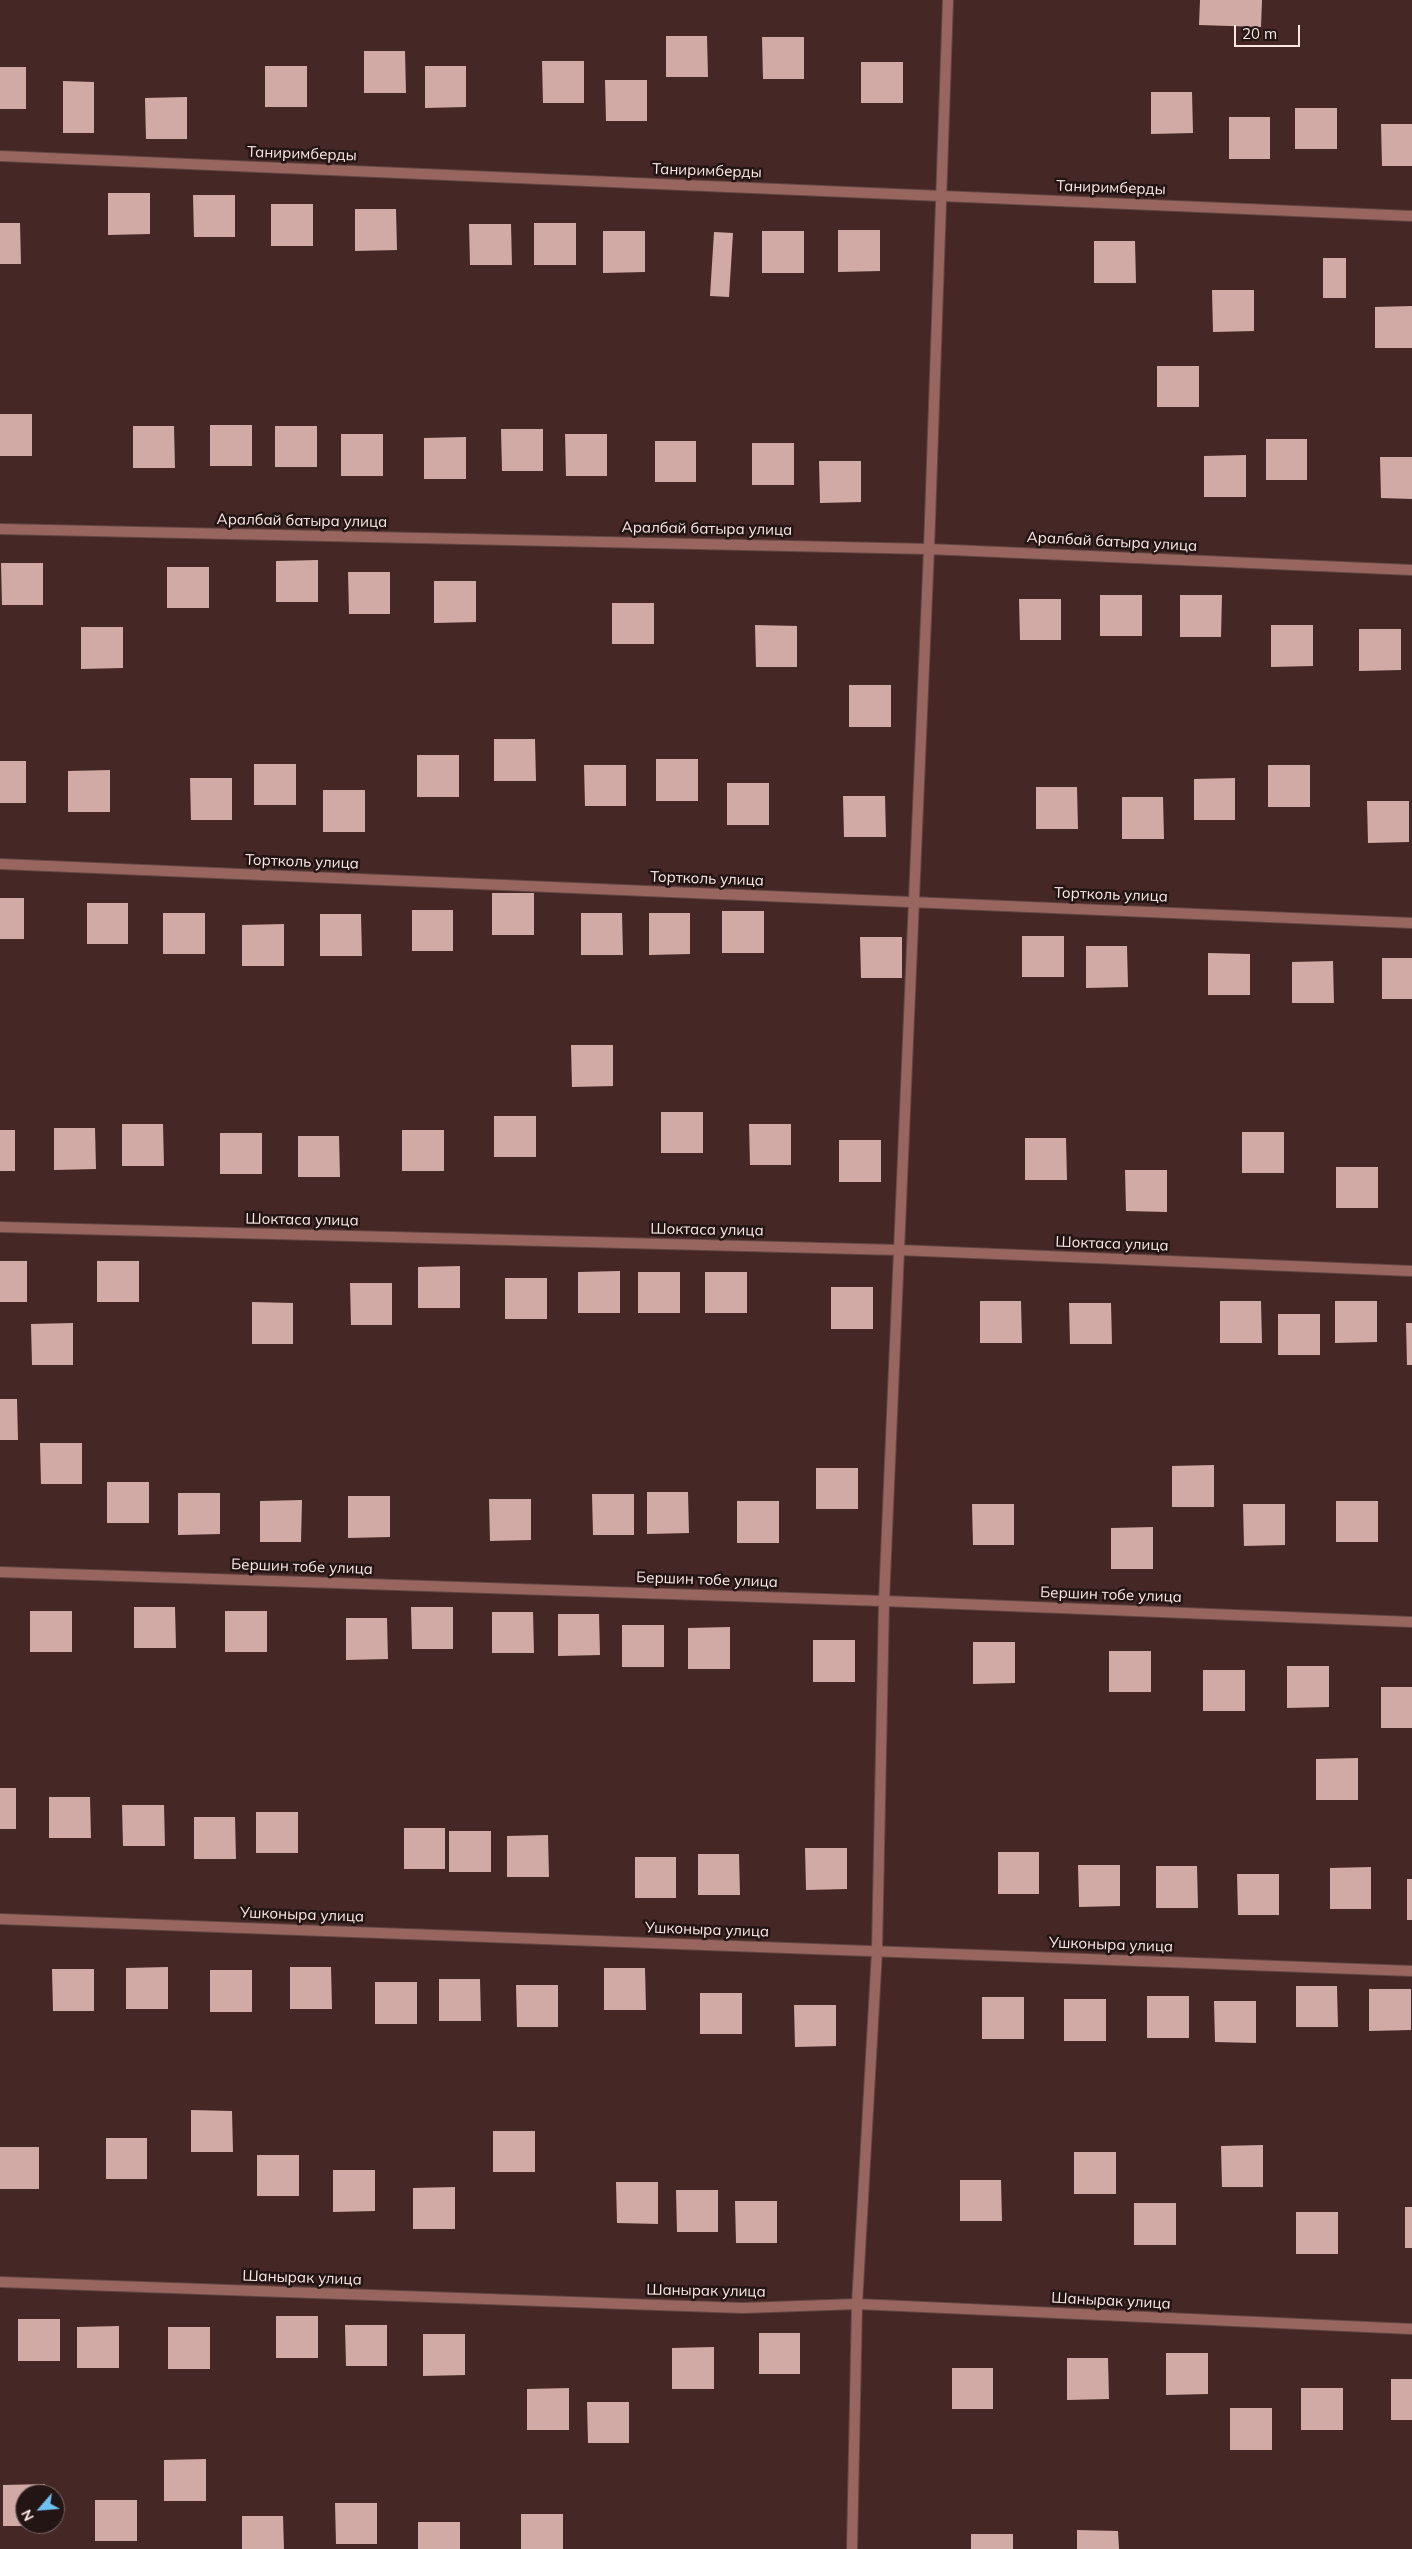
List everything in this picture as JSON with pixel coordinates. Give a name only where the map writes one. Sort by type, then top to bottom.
[{"type":"street","points":[[852,2549],[857,2304],[877,1952],[884,1601],[929,549],[948,0]]},
{"type":"street","name":"Таниримберды","points":[[0,156],[1412,216]]},
{"type":"street","name":"Аралбай батыра улица","points":[[0,529],[929,549],[1412,570]]},
{"type":"street","name":"Тортколь улица","points":[[0,864],[1412,923]]},
{"type":"street","name":"Шоктаса улица","points":[[0,1227],[899,1250],[1412,1271]]},
{"type":"street","name":"Бершин тобе улица","points":[[0,1572],[884,1601],[1412,1622]]},
{"type":"street","name":"Ушконыра улица","points":[[0,1919],[1412,1971]]},
{"type":"street","name":"Шанырак улица","points":[[0,2282],[733,2308],[857,2304],[1412,2329]]},
{"type":"building","points":[[1200,0],[1262,0],[1261,27],[1199,25]]},
{"type":"building","points":[[666,36],[707,36],[708,77],[666,77]]},
{"type":"building","points":[[762,37],[804,37],[804,79],[763,79]]},
{"type":"building","points":[[364,51],[405,51],[406,93],[364,93]]},
{"type":"building","points":[[542,61],[584,61],[584,103],[543,103]]},
{"type":"building","points":[[861,62],[903,62],[903,103],[861,103]]},
{"type":"building","points":[[265,66],[307,66],[307,107],[265,107]]},
{"type":"building","points":[[425,66],[466,66],[466,107],[425,108]]},
{"type":"building","points":[[0,67],[26,67],[26,109],[0,109]]},
{"type":"building","points":[[605,80],[647,80],[647,121],[606,121]]},
{"type":"building","points":[[63,81],[94,82],[94,133],[63,133]]},
{"type":"building","points":[[1151,92],[1192,92],[1193,133],[1151,134]]},
{"type":"building","points":[[187,97],[187,139],[146,139],[145,98]]},
{"type":"building","points":[[1295,108],[1337,108],[1337,149],[1295,149]]},
{"type":"building","points":[[1229,117],[1270,117],[1270,159],[1229,159]]},
{"type":"building","points":[[1381,124],[1412,124],[1412,166],[1382,166]]},
{"type":"building","points":[[108,193],[150,193],[150,234],[108,235]]},
{"type":"building","points":[[193,195],[235,195],[235,237],[194,237]]},
{"type":"building","points":[[271,204],[313,204],[313,246],[271,246]]},
{"type":"building","points":[[355,209],[396,209],[397,250],[355,251]]},
{"type":"building","points":[[0,223],[20,223],[21,264],[0,264]]},
{"type":"building","points":[[534,223],[576,223],[576,265],[534,265]]},
{"type":"building","points":[[469,224],[511,224],[512,265],[470,265]]},
{"type":"building","points":[[838,230],[880,230],[880,271],[838,272]]},
{"type":"building","points":[[603,231],[645,231],[645,272],[603,273]]},
{"type":"building","points":[[762,231],[804,231],[804,273],[762,273]]},
{"type":"building","points":[[714,232],[733,233],[729,297],[710,296]]},
{"type":"building","points":[[1094,241],[1135,241],[1136,283],[1094,283]]},
{"type":"building","points":[[1323,258],[1346,258],[1346,298],[1323,298]]},
{"type":"building","points":[[1212,290],[1254,290],[1254,331],[1213,332]]},
{"type":"building","points":[[1412,306],[1412,348],[1375,348],[1375,307]]},
{"type":"building","points":[[1157,366],[1199,366],[1199,407],[1157,407]]},
{"type":"building","points":[[0,414],[32,414],[32,456],[0,456]]},
{"type":"building","points":[[210,425],[252,425],[252,466],[210,466]]},
{"type":"building","points":[[133,426],[174,426],[175,468],[133,468]]},
{"type":"building","points":[[275,426],[317,426],[317,467],[275,467]]},
{"type":"building","points":[[501,429],[543,429],[543,471],[502,471]]},
{"type":"building","points":[[341,434],[383,434],[383,476],[341,476]]},
{"type":"building","points":[[565,434],[607,434],[607,476],[566,476]]},
{"type":"building","points":[[466,437],[466,479],[424,479],[424,438]]},
{"type":"building","points":[[1266,439],[1307,439],[1307,480],[1266,480]]},
{"type":"building","points":[[655,441],[696,441],[696,482],[655,482]]},
{"type":"building","points":[[752,443],[794,443],[794,485],[752,485]]},
{"type":"building","points":[[1246,455],[1246,497],[1204,497],[1204,456]]},
{"type":"building","points":[[1380,457],[1412,457],[1412,499],[1381,498]]},
{"type":"building","points":[[819,461],[861,461],[861,502],[820,503]]},
{"type":"building","points":[[318,560],[318,602],[276,602],[276,561]]},
{"type":"building","points":[[1,563],[43,563],[43,605],[2,605]]},
{"type":"building","points":[[167,567],[209,567],[209,608],[167,608]]},
{"type":"building","points":[[348,572],[390,572],[390,614],[349,614]]},
{"type":"building","points":[[434,581],[476,581],[476,622],[434,623]]},
{"type":"building","points":[[1100,595],[1142,595],[1142,636],[1100,636]]},
{"type":"building","points":[[1180,595],[1222,595],[1221,637],[1180,637]]},
{"type":"building","points":[[1019,599],[1061,599],[1061,640],[1020,640]]},
{"type":"building","points":[[612,603],[654,603],[654,644],[612,644]]},
{"type":"building","points":[[755,625],[797,626],[797,667],[756,667]]},
{"type":"building","points":[[1271,625],[1313,625],[1313,666],[1271,667]]},
{"type":"building","points":[[81,627],[123,627],[123,668],[81,669]]},
{"type":"building","points":[[1359,629],[1401,629],[1401,670],[1359,671]]},
{"type":"building","points":[[849,685],[891,685],[891,727],[849,727]]},
{"type":"building","points":[[494,739],[535,739],[536,781],[494,781]]},
{"type":"building","points":[[417,755],[459,755],[459,797],[417,797]]},
{"type":"building","points":[[656,759],[698,759],[698,801],[656,801]]},
{"type":"building","points":[[0,761],[26,761],[26,803],[0,803]]},
{"type":"building","points":[[254,764],[296,764],[296,805],[254,805]]},
{"type":"building","points":[[584,765],[626,765],[626,806],[585,806]]},
{"type":"building","points":[[1268,765],[1310,765],[1310,807],[1268,807]]},
{"type":"building","points":[[110,770],[110,812],[68,812],[68,771]]},
{"type":"building","points":[[190,778],[232,778],[232,820],[191,820]]},
{"type":"building","points":[[1235,778],[1235,820],[1194,820],[1194,779]]},
{"type":"building","points":[[727,783],[769,783],[769,825],[727,825]]},
{"type":"building","points":[[1036,787],[1077,787],[1078,829],[1036,829]]},
{"type":"building","points":[[323,790],[365,790],[365,832],[323,832]]},
{"type":"building","points":[[843,796],[885,796],[886,837],[844,837]]},
{"type":"building","points":[[1122,797],[1163,797],[1164,839],[1122,839]]},
{"type":"building","points":[[1367,801],[1409,801],[1409,842],[1368,843]]},
{"type":"building","points":[[492,893],[534,893],[534,935],[492,935]]},
{"type":"building","points":[[0,898],[24,898],[24,939],[0,939]]},
{"type":"building","points":[[87,903],[128,903],[128,944],[87,944]]},
{"type":"building","points":[[412,910],[453,910],[453,951],[412,951]]},
{"type":"building","points":[[722,911],[764,911],[764,953],[722,953]]},
{"type":"building","points":[[163,913],[205,913],[205,954],[163,954]]},
{"type":"building","points":[[581,913],[622,913],[623,955],[581,955]]},
{"type":"building","points":[[649,913],[690,913],[690,954],[649,955]]},
{"type":"building","points":[[320,914],[361,914],[362,956],[320,956]]},
{"type":"building","points":[[284,924],[284,966],[242,966],[242,925]]},
{"type":"building","points":[[1022,936],[1064,936],[1064,977],[1022,977]]},
{"type":"building","points":[[860,937],[902,937],[902,978],[861,978]]},
{"type":"building","points":[[1086,946],[1127,946],[1128,987],[1086,988]]},
{"type":"building","points":[[1208,953],[1250,954],[1250,995],[1208,995]]},
{"type":"building","points":[[1382,958],[1412,958],[1412,999],[1382,999]]},
{"type":"building","points":[[1333,961],[1334,1003],[1292,1003],[1292,962]]},
{"type":"building","points":[[571,1045],[613,1045],[613,1086],[572,1087]]},
{"type":"building","points":[[661,1112],[703,1112],[703,1153],[661,1153]]},
{"type":"building","points":[[494,1116],[536,1116],[536,1157],[494,1157]]},
{"type":"building","points":[[122,1124],[163,1124],[164,1166],[122,1166]]},
{"type":"building","points":[[749,1124],[791,1124],[791,1165],[750,1165]]},
{"type":"building","points":[[54,1128],[95,1128],[96,1169],[54,1170]]},
{"type":"building","points":[[0,1130],[15,1130],[15,1171],[0,1171]]},
{"type":"building","points":[[402,1130],[444,1130],[444,1171],[402,1171]]},
{"type":"building","points":[[1242,1132],[1284,1132],[1284,1173],[1242,1173]]},
{"type":"building","points":[[220,1133],[262,1133],[262,1174],[220,1174]]},
{"type":"building","points":[[298,1136],[339,1136],[340,1177],[298,1177]]},
{"type":"building","points":[[1025,1138],[1066,1138],[1067,1180],[1025,1180]]},
{"type":"building","points":[[839,1140],[881,1140],[881,1182],[839,1182]]},
{"type":"building","points":[[1336,1167],[1378,1167],[1378,1208],[1336,1208]]},
{"type":"building","points":[[1125,1170],[1167,1170],[1167,1212],[1126,1211]]},
{"type":"building","points":[[0,1261],[27,1261],[27,1302],[0,1302]]},
{"type":"building","points":[[97,1261],[139,1261],[139,1302],[97,1302]]},
{"type":"building","points":[[460,1266],[460,1308],[418,1308],[418,1267]]},
{"type":"building","points":[[620,1271],[620,1313],[578,1313],[578,1272]]},
{"type":"building","points":[[638,1272],[680,1272],[680,1313],[638,1313]]},
{"type":"building","points":[[705,1272],[747,1272],[747,1313],[705,1313]]},
{"type":"building","points":[[505,1278],[547,1278],[547,1319],[505,1319]]},
{"type":"building","points":[[350,1283],[392,1283],[392,1325],[351,1325]]},
{"type":"building","points":[[831,1287],[873,1287],[873,1329],[831,1329]]},
{"type":"building","points":[[980,1301],[1021,1301],[1022,1343],[980,1343]]},
{"type":"building","points":[[1220,1301],[1261,1301],[1262,1343],[1220,1343]]},
{"type":"building","points":[[1335,1301],[1377,1301],[1377,1342],[1335,1343]]},
{"type":"building","points":[[252,1302],[293,1303],[293,1344],[252,1344]]},
{"type":"building","points":[[1069,1303],[1111,1303],[1112,1344],[1070,1344]]},
{"type":"building","points":[[1278,1314],[1320,1314],[1320,1355],[1278,1355]]},
{"type":"building","points":[[73,1323],[73,1365],[32,1365],[31,1324]]},
{"type":"building","points":[[1406,1323],[1412,1323],[1412,1365],[1407,1365]]},
{"type":"building","points":[[0,1399],[17,1399],[18,1440],[0,1440]]},
{"type":"building","points":[[40,1443],[82,1443],[82,1484],[41,1484]]},
{"type":"building","points":[[1214,1465],[1214,1507],[1172,1507],[1172,1466]]},
{"type":"building","points":[[816,1468],[858,1468],[858,1509],[816,1509]]},
{"type":"building","points":[[107,1482],[149,1482],[149,1523],[107,1523]]},
{"type":"building","points":[[647,1492],[688,1492],[689,1533],[647,1534]]},
{"type":"building","points":[[178,1493],[220,1493],[220,1534],[178,1535]]},
{"type":"building","points":[[592,1494],[634,1494],[634,1535],[593,1535]]},
{"type":"building","points":[[348,1496],[390,1496],[390,1537],[348,1538]]},
{"type":"building","points":[[489,1499],[531,1499],[531,1540],[490,1541]]},
{"type":"building","points":[[302,1500],[301,1542],[260,1542],[260,1501]]},
{"type":"building","points":[[737,1501],[779,1501],[779,1543],[737,1543]]},
{"type":"building","points":[[1336,1501],[1378,1501],[1378,1542],[1336,1542]]},
{"type":"building","points":[[972,1504],[1014,1504],[1014,1545],[973,1545]]},
{"type":"building","points":[[1243,1504],[1285,1504],[1285,1545],[1244,1546]]},
{"type":"building","points":[[1153,1527],[1153,1569],[1111,1569],[1111,1528]]},
{"type":"building","points":[[134,1607],[175,1607],[176,1648],[134,1648]]},
{"type":"building","points":[[411,1607],[453,1607],[453,1649],[412,1649]]},
{"type":"building","points":[[30,1611],[72,1611],[72,1652],[30,1652]]},
{"type":"building","points":[[225,1611],[267,1611],[267,1652],[225,1652]]},
{"type":"building","points":[[492,1612],[533,1612],[534,1653],[492,1653]]},
{"type":"building","points":[[558,1614],[599,1614],[600,1655],[558,1656]]},
{"type":"building","points":[[346,1618],[387,1618],[388,1659],[346,1660]]},
{"type":"building","points":[[622,1625],[664,1625],[664,1667],[622,1667]]},
{"type":"building","points":[[730,1627],[730,1669],[688,1669],[688,1628]]},
{"type":"building","points":[[813,1640],[855,1640],[855,1682],[813,1682]]},
{"type":"building","points":[[973,1642],[1015,1642],[1015,1683],[973,1684]]},
{"type":"building","points":[[1109,1651],[1151,1651],[1151,1692],[1109,1692]]},
{"type":"building","points":[[1287,1666],[1329,1666],[1329,1707],[1287,1708]]},
{"type":"building","points":[[1203,1670],[1245,1670],[1245,1711],[1203,1711]]},
{"type":"building","points":[[1381,1687],[1412,1687],[1412,1728],[1381,1728]]},
{"type":"building","points":[[1358,1758],[1358,1800],[1316,1800],[1316,1759]]},
{"type":"building","points":[[0,1788],[16,1788],[16,1829],[0,1829]]},
{"type":"building","points":[[49,1797],[90,1797],[91,1838],[49,1838]]},
{"type":"building","points":[[122,1805],[164,1805],[165,1846],[123,1846]]},
{"type":"building","points":[[256,1812],[298,1812],[298,1853],[256,1853]]},
{"type":"building","points":[[194,1817],[235,1817],[236,1859],[194,1859]]},
{"type":"building","points":[[404,1828],[445,1828],[445,1869],[404,1869]]},
{"type":"building","points":[[449,1831],[491,1831],[491,1872],[449,1872]]},
{"type":"building","points":[[548,1835],[549,1877],[507,1877],[507,1836]]},
{"type":"building","points":[[805,1848],[847,1848],[847,1889],[806,1890]]},
{"type":"building","points":[[998,1852],[1039,1852],[1039,1894],[998,1894]]},
{"type":"building","points":[[698,1854],[739,1854],[740,1895],[698,1895]]},
{"type":"building","points":[[635,1857],[676,1857],[676,1898],[635,1898]]},
{"type":"building","points":[[1078,1865],[1120,1865],[1120,1906],[1079,1907]]},
{"type":"building","points":[[1156,1866],[1197,1866],[1198,1908],[1156,1908]]},
{"type":"building","points":[[1371,1867],[1371,1909],[1330,1909],[1330,1868]]},
{"type":"building","points":[[1237,1874],[1279,1874],[1279,1915],[1238,1915]]},
{"type":"building","points":[[1407,1879],[1412,1879],[1412,1920],[1407,1920]]},
{"type":"building","points":[[168,1967],[168,2009],[126,2009],[126,1968]]},
{"type":"building","points":[[290,1967],[331,1967],[332,2009],[290,2009]]},
{"type":"building","points":[[604,1968],[645,1968],[646,2010],[604,2010]]},
{"type":"building","points":[[52,1969],[94,1969],[94,2011],[53,2011]]},
{"type":"building","points":[[210,1970],[252,1970],[252,2012],[210,2012]]},
{"type":"building","points":[[439,1979],[480,1979],[481,2021],[439,2021]]},
{"type":"building","points":[[375,1982],[417,1982],[417,2024],[375,2024]]},
{"type":"building","points":[[516,1985],[558,1985],[558,2027],[517,2027]]},
{"type":"building","points":[[1296,1986],[1337,1986],[1338,2027],[1296,2027]]},
{"type":"building","points":[[1369,1989],[1411,1989],[1411,2030],[1369,2031]]},
{"type":"building","points":[[700,1993],[742,1993],[742,2034],[700,2034]]},
{"type":"building","points":[[1147,1996],[1189,1996],[1189,2038],[1147,2038]]},
{"type":"building","points":[[982,1997],[1024,1997],[1024,2039],[982,2039]]},
{"type":"building","points":[[1064,1999],[1106,1999],[1106,2041],[1064,2041]]},
{"type":"building","points":[[1214,2001],[1256,2001],[1256,2043],[1215,2042]]},
{"type":"building","points":[[794,2005],[836,2005],[836,2046],[795,2047]]},
{"type":"building","points":[[191,2110],[232,2111],[233,2152],[191,2152]]},
{"type":"building","points":[[493,2131],[535,2131],[535,2172],[493,2172]]},
{"type":"building","points":[[106,2138],[147,2138],[147,2179],[106,2179]]},
{"type":"building","points":[[1263,2145],[1263,2187],[1222,2187],[1221,2146]]},
{"type":"building","points":[[0,2147],[39,2147],[39,2189],[0,2189]]},
{"type":"building","points":[[1074,2152],[1116,2152],[1116,2194],[1074,2194]]},
{"type":"building","points":[[257,2155],[299,2155],[299,2196],[257,2196]]},
{"type":"building","points":[[333,2170],[375,2170],[375,2211],[333,2212]]},
{"type":"building","points":[[960,2180],[1001,2180],[1002,2221],[960,2221]]},
{"type":"building","points":[[616,2182],[658,2182],[658,2224],[617,2223]]},
{"type":"building","points":[[455,2187],[455,2229],[413,2229],[413,2188]]},
{"type":"building","points":[[676,2190],[718,2190],[718,2232],[677,2232]]},
{"type":"building","points":[[735,2201],[777,2201],[777,2243],[736,2243]]},
{"type":"building","points":[[1134,2203],[1176,2203],[1176,2245],[1134,2245]]},
{"type":"building","points":[[1405,2207],[1412,2207],[1412,2248],[1405,2248]]},
{"type":"building","points":[[1296,2212],[1338,2212],[1338,2254],[1296,2254]]},
{"type":"building","points":[[276,2316],[318,2316],[318,2358],[276,2358]]},
{"type":"building","points":[[18,2319],[60,2319],[60,2361],[18,2361]]},
{"type":"building","points":[[345,2325],[387,2325],[387,2366],[346,2366]]},
{"type":"building","points":[[119,2326],[119,2368],[77,2368],[77,2327]]},
{"type":"building","points":[[168,2327],[210,2327],[210,2369],[168,2369]]},
{"type":"building","points":[[759,2333],[800,2333],[800,2374],[759,2374]]},
{"type":"building","points":[[423,2334],[465,2334],[465,2375],[423,2376]]},
{"type":"building","points":[[714,2347],[714,2389],[672,2389],[672,2348]]},
{"type":"building","points":[[1166,2353],[1208,2353],[1208,2394],[1166,2395]]},
{"type":"building","points":[[1067,2358],[1108,2358],[1109,2399],[1067,2400]]},
{"type":"building","points":[[952,2368],[993,2368],[993,2409],[952,2409]]},
{"type":"building","points":[[1391,2379],[1412,2379],[1412,2420],[1391,2420]]},
{"type":"building","points":[[569,2388],[569,2430],[527,2430],[527,2389]]},
{"type":"building","points":[[1301,2388],[1343,2388],[1343,2430],[1301,2430]]},
{"type":"building","points":[[587,2402],[629,2402],[629,2443],[588,2443]]},
{"type":"building","points":[[1230,2408],[1272,2408],[1272,2450],[1230,2450]]},
{"type":"building","points":[[206,2459],[206,2501],[164,2501],[164,2460]]},
{"type":"building","points":[[3,2485],[15,2485],[15,2526],[3,2526]]},
{"type":"building","points":[[95,2500],[137,2500],[137,2541],[95,2541]]},
{"type":"building","points":[[335,2503],[377,2503],[377,2544],[336,2544]]},
{"type":"building","points":[[521,2514],[563,2514],[563,2549],[521,2549]]},
{"type":"building","points":[[242,2516],[283,2516],[284,2549],[242,2549]]},
{"type":"building","points":[[418,2522],[460,2522],[460,2549],[418,2549]]},
{"type":"building","points":[[1077,2530],[1118,2531],[1119,2549],[1077,2549]]},
{"type":"building","points":[[971,2534],[1013,2534],[1013,2549],[971,2549]]}]
